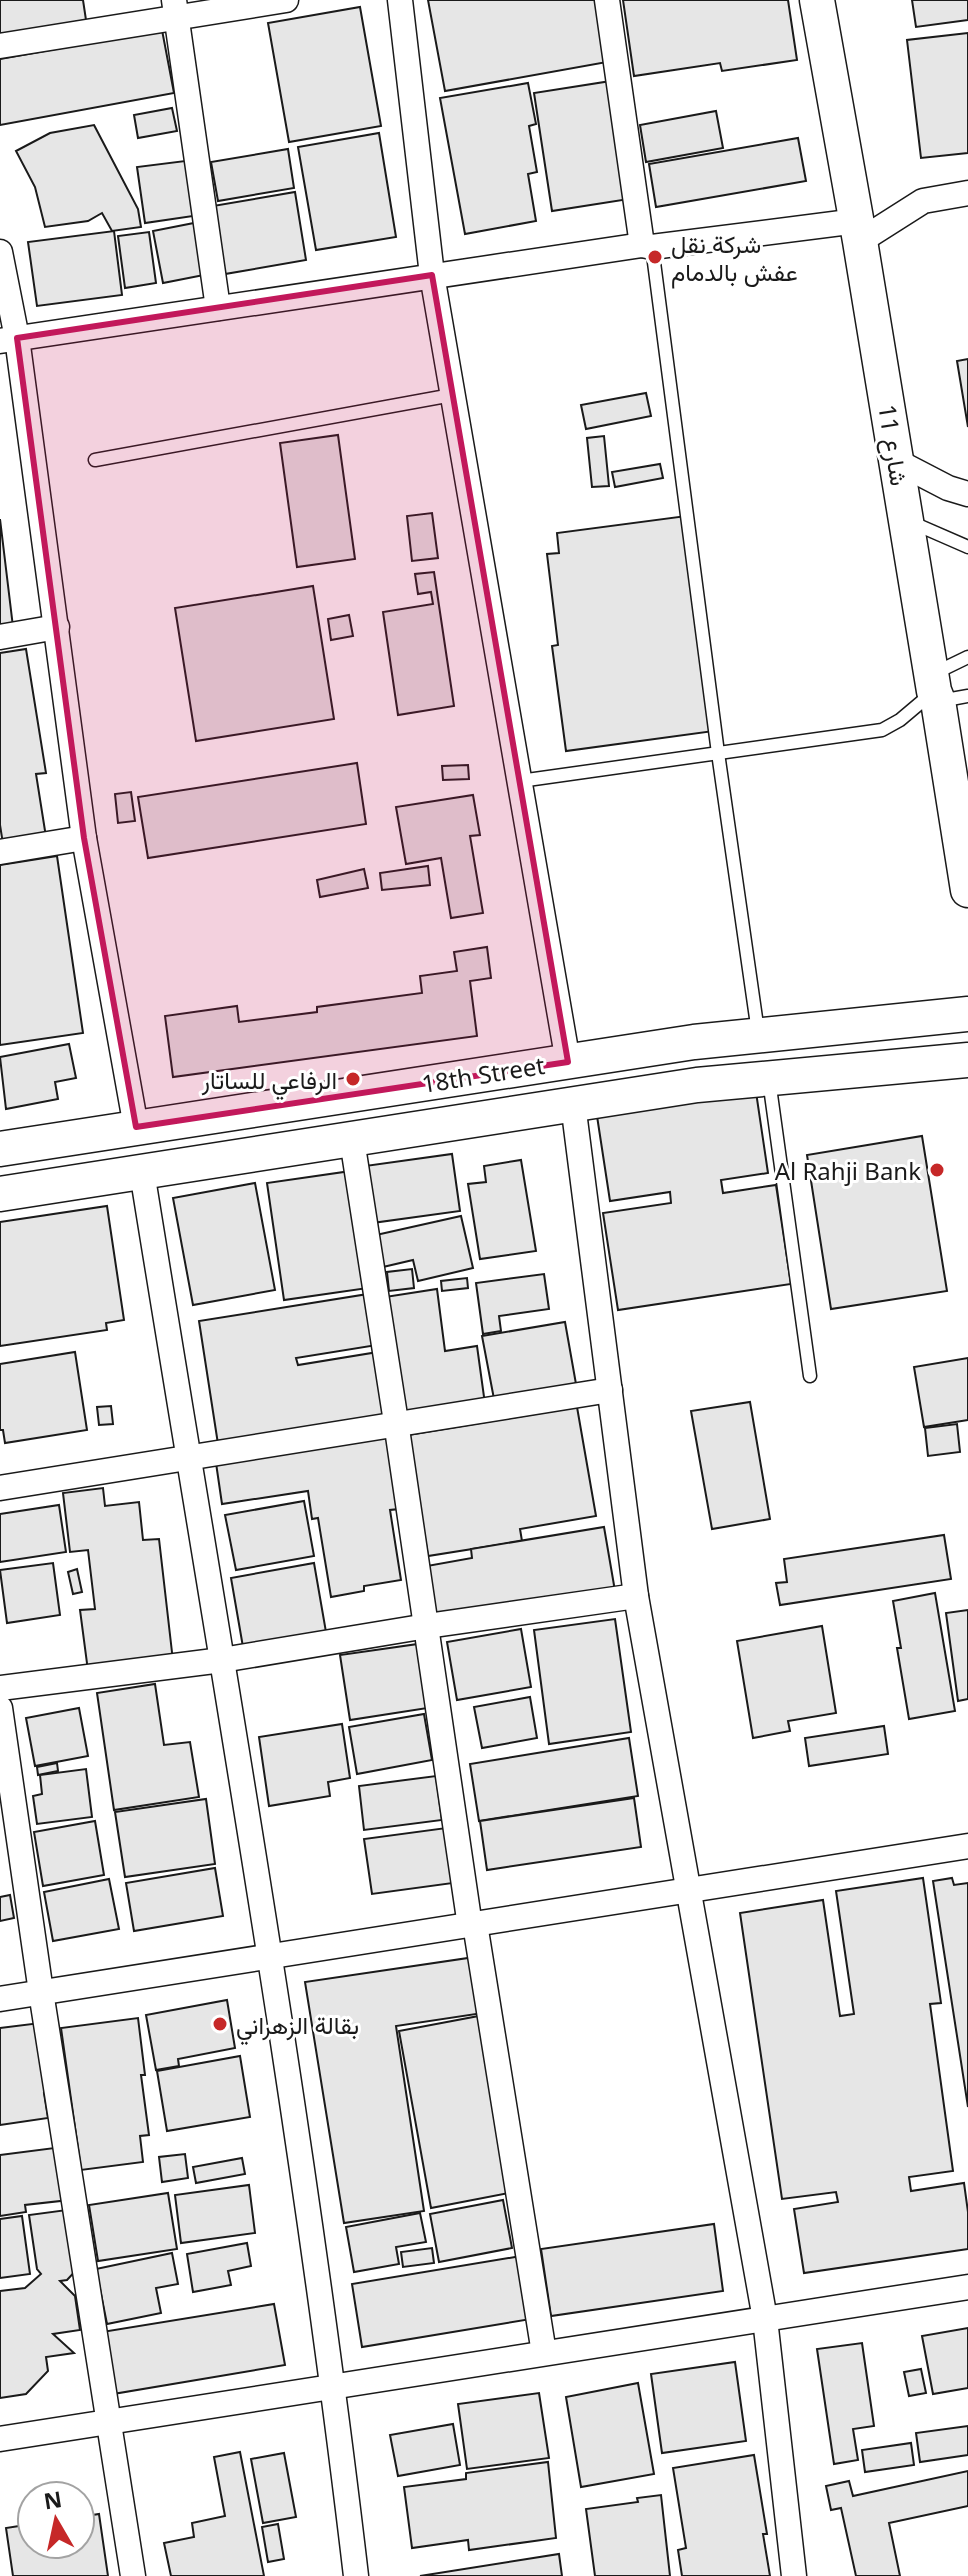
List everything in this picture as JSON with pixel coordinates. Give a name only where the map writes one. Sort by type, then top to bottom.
[{"type":"street","points":[[0,46],[175,8],[286,0]]},
{"type":"street","points":[[400,0],[432,275],[568,1062]]},
{"type":"street","points":[[607,0],[647,246]]},
{"type":"street","name":"شارع 11","points":[[817,0],[906,520],[943,691],[968,890]]},
{"type":"street","points":[[175,8],[218,308]]},
{"type":"street","points":[[8,340],[432,275],[647,246],[858,231],[923,201],[968,193]]},
{"type":"street","points":[[0,252],[8,340],[57,627],[84,838],[136,1127]]},
{"type":"street","points":[[896,461],[948,488],[968,494]]},
{"type":"street","points":[[0,637],[57,627]]},
{"type":"street","points":[[0,852],[84,838]]},
{"type":"street","name":"18th Street","points":[[0,1149],[694,1042],[968,1014]]},
{"type":"street","points":[[0,1194],[573,1104],[768,1077],[968,1060]]},
{"type":"street","points":[[573,1104],[636,1596],[765,2319],[794,2576]]},
{"type":"street","points":[[352,1140],[473,1925],[544,2353]]},
{"type":"street","points":[[142,1172],[269,1957],[334,2387],[356,2576]]},
{"type":"street","points":[[0,1488],[610,1390]]},
{"type":"street","points":[[0,1688],[222,1660],[636,1596]]},
{"type":"street","points":[[0,1708],[41,1992],[133,2576]]},
{"type":"street","points":[[0,1999],[968,1846]]},
{"type":"street","points":[[0,2439],[968,2287]]},
{"type":"lane","points":[[647,246],[758,1035]]},
{"type":"lane","points":[[95,460],[452,395]]},
{"type":"lane","points":[[906,520],[968,547]]},
{"type":"lane","points":[[520,781],[882,730],[943,691],[968,657]]},
{"type":"lane","points":[[768,1077],[810,1376]]},
{"type":"highlighted area","points":[[432,275],[568,1062],[136,1127],[84,838],[17,338]]},
{"type":"building","points":[[0,0],[83,0],[86,20],[0,35]]},
{"type":"building","points":[[428,0],[596,0],[607,62],[445,91]]},
{"type":"building","points":[[623,0],[788,0],[797,60],[722,71],[720,63],[634,76]]},
{"type":"building","points":[[912,0],[968,0],[968,20],[916,27]]},
{"type":"building","points":[[360,7],[381,126],[289,142],[268,23]]},
{"type":"building","points":[[162,30],[174,93],[0,125],[0,59]]},
{"type":"building","points":[[968,33],[968,153],[921,158],[907,40]]},
{"type":"building","points":[[611,81],[629,199],[552,211],[534,93]]},
{"type":"building","points":[[528,83],[536,124],[529,126],[537,172],[528,174],[536,221],[465,234],[440,98]]},
{"type":"building","points":[[172,108],[177,131],[138,138],[134,115]]},
{"type":"building","points":[[716,111],[723,148],[646,162],[640,125]]},
{"type":"building","points":[[94,125],[138,209],[141,227],[112,231],[102,213],[88,221],[45,227],[35,187],[16,151],[50,133]]},
{"type":"building","points":[[379,133],[396,237],[316,250],[298,147]]},
{"type":"building","points":[[798,138],[806,181],[656,207],[649,164]]},
{"type":"building","points":[[288,149],[294,188],[218,201],[211,162]]},
{"type":"building","points":[[193,160],[200,215],[145,223],[137,167]]},
{"type":"building","points":[[295,192],[306,260],[225,274],[213,206]]},
{"type":"building","points":[[199,222],[209,274],[163,283],[153,231]]},
{"type":"building","points":[[114,231],[122,295],[37,306],[28,242]]},
{"type":"building","points":[[149,232],[156,283],[125,288],[118,236]]},
{"type":"building","points":[[968,359],[968,427],[957,361]]},
{"type":"building","points":[[646,393],[651,416],[586,429],[581,405]]},
{"type":"building","points":[[338,435],[355,559],[297,567],[280,443]]},
{"type":"building","points":[[604,436],[609,486],[592,487],[587,438]]},
{"type":"building","points":[[660,464],[663,478],[615,487],[612,472]]},
{"type":"building","points":[[432,513],[438,558],[412,561],[407,516]]},
{"type":"building","points":[[686,516],[714,731],[566,751],[552,646],[558,645],[547,554],[559,553],[557,533]]},
{"type":"building","points":[[0,519],[13,627],[0,629]]},
{"type":"building","points":[[434,572],[454,706],[398,715],[383,612],[433,604],[431,592],[418,594],[415,574]]},
{"type":"building","points":[[313,586],[334,719],[196,741],[175,608]]},
{"type":"building","points":[[349,615],[353,636],[331,640],[328,619]]},
{"type":"building","points":[[26,649],[46,773],[36,774],[46,837],[3,844],[0,825],[0,653]]},
{"type":"building","points":[[357,763],[366,824],[148,858],[138,797]]},
{"type":"building","points":[[468,765],[469,779],[443,780],[442,766]]},
{"type":"building","points":[[131,792],[135,821],[118,823],[115,794]]},
{"type":"building","points":[[473,795],[480,835],[470,836],[483,913],[451,918],[441,858],[406,864],[396,807]]},
{"type":"building","points":[[57,856],[83,1033],[0,1045],[0,865]]},
{"type":"building","points":[[428,866],[430,885],[382,890],[380,873]]},
{"type":"building","points":[[364,869],[368,888],[320,897],[317,880]]},
{"type":"building","points":[[487,947],[491,978],[470,981],[477,1036],[173,1077],[165,1016],[237,1006],[239,1022],[317,1012],[317,1007],[422,993],[420,976],[457,971],[454,952]]},
{"type":"building","points":[[69,1044],[76,1078],[55,1082],[58,1099],[6,1109],[0,1057]]},
{"type":"building","points":[[756,1092],[768,1173],[721,1180],[723,1193],[776,1185],[791,1284],[618,1310],[603,1213],[671,1203],[670,1192],[610,1201],[597,1116]]},
{"type":"building","points":[[922,1136],[947,1291],[831,1309],[807,1155]]},
{"type":"building","points":[[452,1154],[460,1211],[372,1223],[365,1166]]},
{"type":"building","points":[[521,1160],[536,1251],[480,1259],[468,1184],[486,1182],[484,1166]]},
{"type":"building","points":[[351,1171],[368,1288],[284,1300],[267,1183]]},
{"type":"building","points":[[255,1183],[275,1290],[193,1305],[173,1198]]},
{"type":"building","points":[[107,1206],[124,1320],[106,1323],[107,1330],[0,1346],[0,1222]]},
{"type":"building","points":[[461,1216],[473,1268],[418,1281],[413,1260],[383,1267],[376,1235]]},
{"type":"building","points":[[412,1269],[414,1288],[389,1291],[387,1272]]},
{"type":"building","points":[[544,1274],[549,1309],[499,1316],[501,1331],[483,1334],[476,1283]]},
{"type":"building","points":[[467,1278],[468,1288],[442,1291],[441,1281]]},
{"type":"building","points":[[437,1289],[445,1351],[477,1346],[485,1404],[400,1416],[385,1297]]},
{"type":"building","points":[[368,1294],[377,1345],[296,1358],[298,1365],[378,1352],[388,1417],[218,1444],[199,1321]]},
{"type":"building","points":[[565,1322],[576,1384],[494,1399],[482,1336]]},
{"type":"building","points":[[75,1352],[87,1430],[5,1443],[3,1430],[0,1430],[0,1364]]},
{"type":"building","points":[[968,1358],[968,1420],[924,1427],[914,1367]]},
{"type":"building","points":[[750,1402],[770,1519],[712,1529],[691,1411]]},
{"type":"building","points":[[111,1406],[113,1424],[99,1425],[97,1407]]},
{"type":"building","points":[[577,1407],[596,1516],[520,1529],[522,1541],[428,1556],[408,1435]]},
{"type":"building","points":[[957,1424],[960,1452],[928,1456],[925,1428]]},
{"type":"building","points":[[387,1436],[399,1509],[390,1510],[401,1580],[364,1586],[364,1591],[331,1597],[318,1518],[312,1519],[308,1491],[222,1504],[216,1463]]},
{"type":"building","points":[[103,1488],[105,1506],[139,1502],[143,1540],[159,1539],[173,1661],[88,1671],[80,1610],[95,1609],[88,1550],[70,1552],[63,1493]]},
{"type":"building","points":[[304,1501],[314,1556],[236,1570],[225,1515]]},
{"type":"building","points":[[59,1505],[66,1552],[0,1562],[0,1514]]},
{"type":"building","points":[[604,1527],[615,1591],[436,1620],[427,1566],[472,1558],[471,1549]]},
{"type":"building","points":[[944,1535],[951,1579],[780,1605],[776,1583],[787,1582],[784,1559]]},
{"type":"building","points":[[53,1563],[60,1615],[7,1623],[0,1570]]},
{"type":"building","points":[[314,1563],[326,1632],[243,1647],[231,1578]]},
{"type":"building","points":[[77,1569],[82,1592],[73,1594],[68,1572]]},
{"type":"building","points":[[935,1593],[955,1711],[909,1719],[893,1601]]},
{"type":"building","points":[[968,1610],[968,1699],[958,1701],[946,1613]]},
{"type":"building","points":[[615,1619],[631,1732],[549,1744],[534,1630]]},
{"type":"building","points":[[822,1626],[836,1713],[788,1721],[790,1731],[753,1738],[737,1641]]},
{"type":"building","points":[[521,1629],[531,1687],[457,1700],[447,1642]]},
{"type":"building","points":[[425,1643],[434,1707],[350,1720],[340,1655]]},
{"type":"building","points":[[155,1684],[164,1745],[190,1742],[199,1797],[114,1810],[97,1693]]},
{"type":"building","points":[[530,1697],[537,1738],[482,1748],[474,1707]]},
{"type":"building","points":[[79,1708],[88,1756],[35,1766],[26,1718]]},
{"type":"building","points":[[424,1714],[432,1760],[357,1774],[349,1727]]},
{"type":"building","points":[[342,1724],[350,1778],[328,1782],[330,1796],[269,1806],[259,1737]]},
{"type":"building","points":[[884,1726],[888,1754],[809,1766],[805,1738]]},
{"type":"building","points":[[629,1738],[638,1796],[479,1821],[470,1764]]},
{"type":"building","points":[[57,1763],[58,1771],[38,1775],[37,1767]]},
{"type":"building","points":[[86,1769],[92,1817],[37,1824],[33,1796],[42,1794],[40,1775]]},
{"type":"building","points":[[436,1776],[442,1820],[364,1830],[359,1786]]},
{"type":"building","points":[[634,1798],[641,1847],[487,1870],[480,1821]]},
{"type":"building","points":[[206,1799],[215,1864],[125,1877],[115,1812]]},
{"type":"building","points":[[95,1821],[104,1875],[43,1886],[34,1832]]},
{"type":"building","points":[[446,1828],[453,1883],[372,1894],[364,1839]]},
{"type":"building","points":[[215,1868],[223,1916],[134,1931],[126,1883]]},
{"type":"building","points":[[923,1878],[941,2003],[930,2004],[953,2171],[909,2177],[911,2191],[964,2183],[968,2249],[804,2273],[794,2209],[838,2202],[836,2192],[782,2199],[740,1913],[823,1900],[840,2016],[854,2014],[836,1891]]},
{"type":"building","points":[[952,1878],[954,1885],[968,1883],[968,2107],[933,1881]]},
{"type":"building","points":[[109,1879],[119,1929],[53,1941],[44,1892]]},
{"type":"building","points":[[10,1895],[14,1918],[0,1921],[0,1897]]},
{"type":"building","points":[[475,1957],[483,2013],[396,2026],[424,2211],[344,2223],[305,1982]]},
{"type":"building","points":[[227,2000],[235,2048],[178,2059],[179,2066],[156,2070],[146,2015]]},
{"type":"building","points":[[484,2015],[509,2193],[431,2208],[399,2031]]},
{"type":"building","points":[[138,2018],[149,2135],[140,2136],[143,2162],[81,2170],[61,2028]]},
{"type":"building","points":[[40,2023],[50,2092],[44,2093],[48,2118],[0,2125],[0,2028]]},
{"type":"building","points":[[240,2056],[250,2117],[167,2131],[157,2071]]},
{"type":"building","points":[[62,2147],[69,2200],[25,2205],[26,2212],[0,2216],[0,2155]]},
{"type":"building","points":[[185,2154],[188,2178],[162,2182],[159,2157]]},
{"type":"building","points":[[242,2158],[245,2174],[196,2183],[193,2167]]},
{"type":"building","points":[[249,2185],[255,2233],[181,2243],[175,2195]]},
{"type":"building","points":[[168,2193],[177,2249],[98,2261],[89,2205]]},
{"type":"building","points":[[503,2200],[512,2248],[439,2262],[430,2214]]},
{"type":"building","points":[[74,2209],[81,2265],[67,2280],[60,2281],[75,2296],[80,2330],[53,2334],[74,2353],[46,2357],[48,2371],[26,2394],[0,2398],[0,2291],[25,2288],[41,2274],[37,2269],[29,2215]]},
{"type":"building","points":[[420,2213],[426,2242],[396,2247],[399,2264],[354,2272],[346,2227]]},
{"type":"building","points":[[22,2216],[30,2274],[0,2278],[0,2219]]},
{"type":"building","points":[[714,2224],[723,2291],[551,2316],[541,2249]]},
{"type":"building","points":[[247,2243],[251,2266],[228,2271],[231,2285],[193,2292],[187,2254]]},
{"type":"building","points":[[432,2248],[434,2263],[403,2267],[401,2252]]},
{"type":"building","points":[[172,2253],[178,2284],[156,2288],[161,2313],[107,2324],[96,2269]]},
{"type":"building","points":[[521,2256],[531,2319],[362,2347],[352,2284]]},
{"type":"building","points":[[274,2304],[285,2365],[113,2394],[102,2332]]},
{"type":"building","points":[[968,2328],[968,2388],[933,2394],[922,2336]]},
{"type":"building","points":[[862,2343],[874,2426],[853,2429],[858,2460],[834,2464],[817,2349]]},
{"type":"building","points":[[735,2362],[746,2441],[662,2453],[651,2374]]},
{"type":"building","points":[[921,2369],[926,2393],[909,2396],[904,2372]]},
{"type":"building","points":[[638,2383],[654,2474],[581,2487],[566,2397]]},
{"type":"building","points":[[539,2393],[549,2458],[467,2469],[458,2404]]},
{"type":"building","points":[[453,2424],[460,2465],[398,2476],[390,2435]]},
{"type":"building","points":[[968,2426],[968,2455],[920,2462],[916,2433]]},
{"type":"building","points":[[911,2443],[914,2465],[865,2472],[862,2450]]},
{"type":"building","points":[[240,2452],[264,2576],[171,2576],[164,2543],[194,2537],[192,2523],[225,2516],[214,2457]]},
{"type":"building","points":[[284,2453],[296,2517],[263,2523],[251,2459]]},
{"type":"building","points":[[754,2455],[767,2534],[763,2534],[770,2576],[682,2576],[678,2550],[686,2548],[673,2468]]},
{"type":"building","points":[[548,2462],[556,2538],[469,2550],[468,2540],[412,2548],[404,2487],[466,2479],[466,2473]]},
{"type":"building","points":[[968,2471],[968,2506],[889,2523],[900,2576],[856,2576],[841,2508],[831,2510],[826,2486],[849,2481],[853,2496]]},
{"type":"building","points":[[661,2495],[670,2576],[595,2576],[586,2509],[638,2502],[637,2498]]},
{"type":"building","points":[[96,2514],[99,2514],[108,2576],[13,2576],[6,2528],[16,2526],[16,2560],[96,2560]]},
{"type":"building","points":[[278,2524],[284,2559],[268,2562],[262,2527]]},
{"type":"building","points":[[559,2554],[562,2576],[420,2576]]},
{"type":"place","name":"شركة نقل عفش بالدمام","points":[[655,257]]},
{"type":"place","name":"الرفاعي للساتار","points":[[353,1079]]},
{"type":"place","name":"Al Rahji Bank","points":[[937,1170]]},
{"type":"place","name":"بقالة الزهراني","points":[[220,2024]]}]
